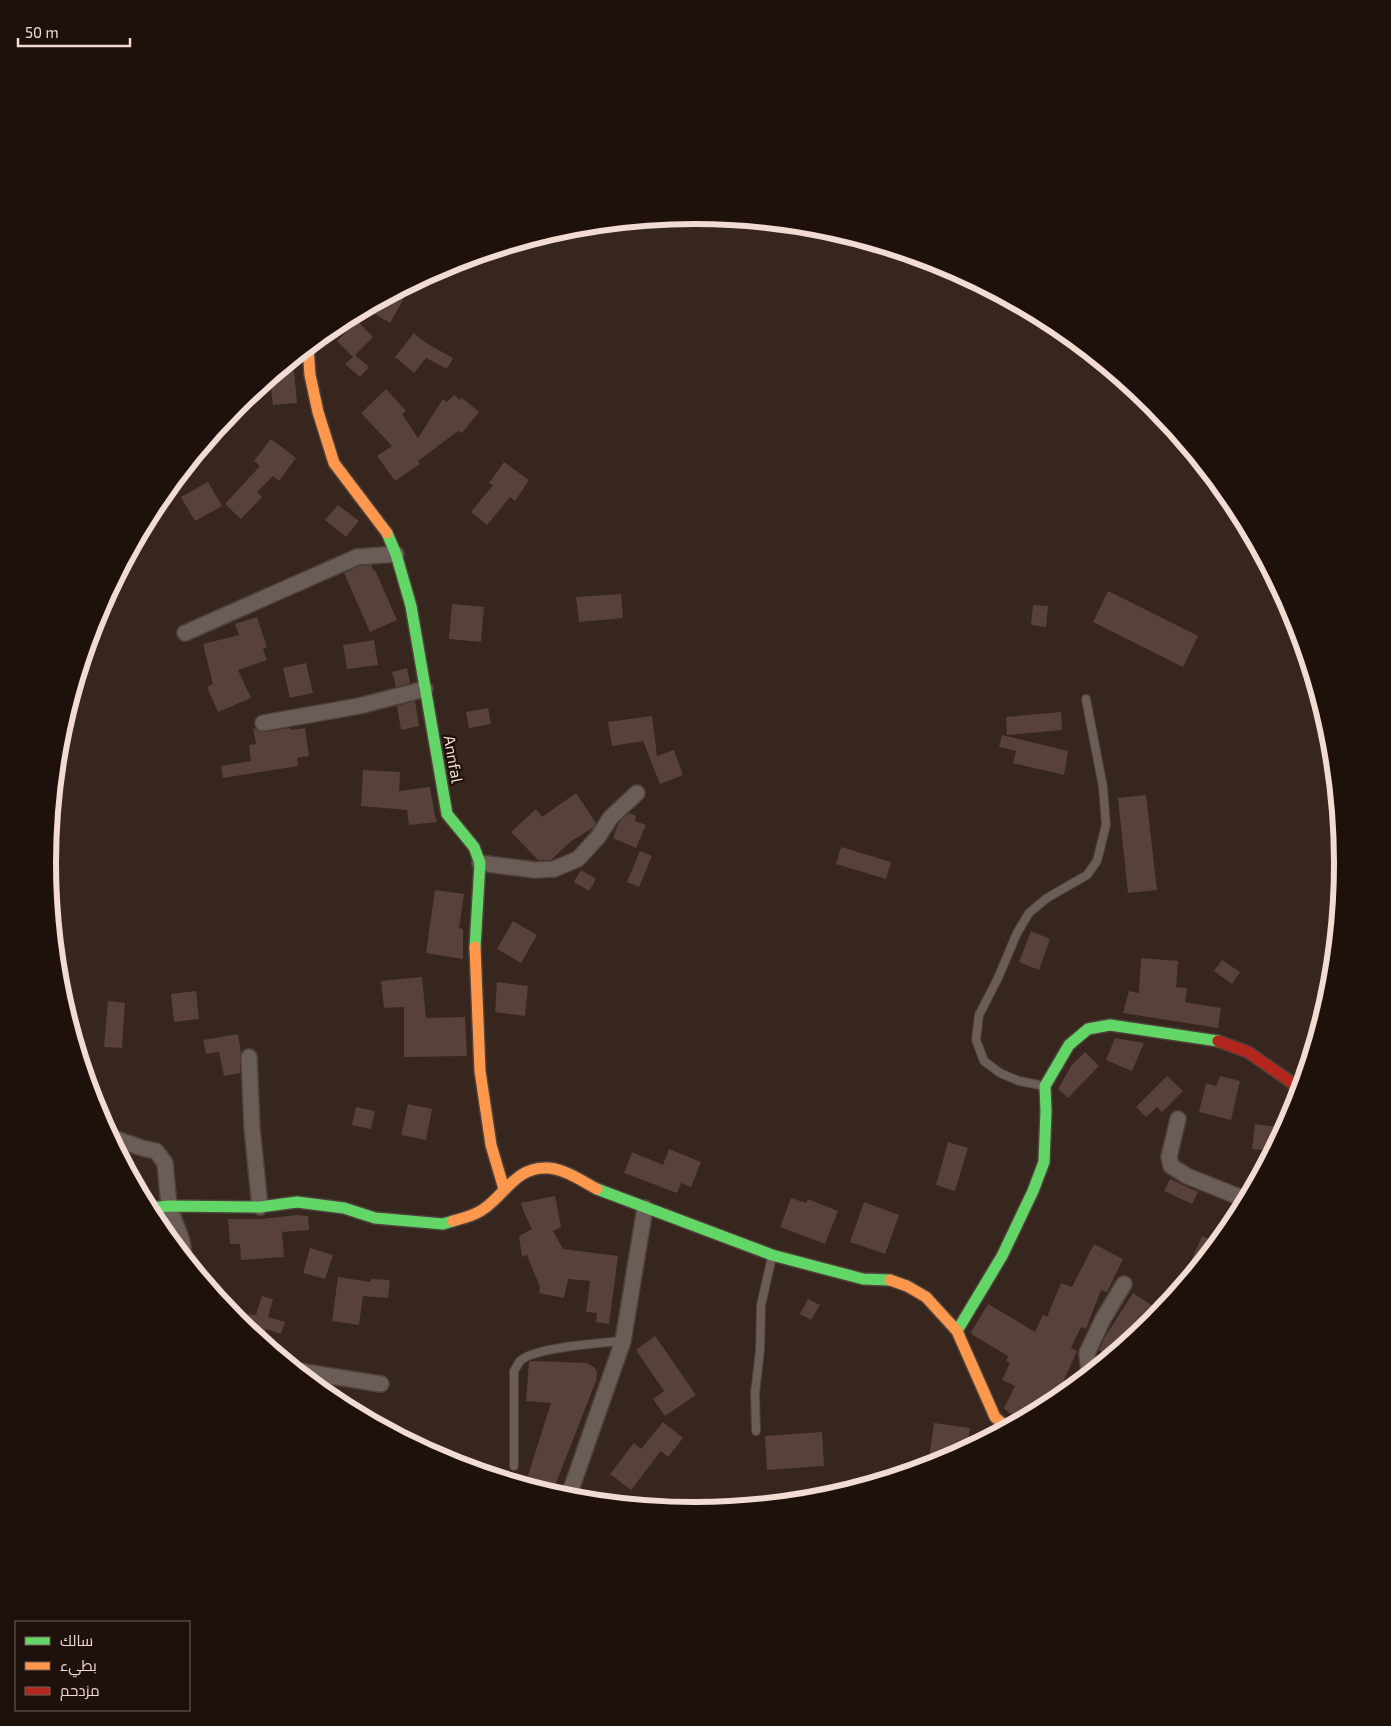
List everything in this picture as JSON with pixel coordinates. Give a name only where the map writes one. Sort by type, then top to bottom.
[{"type":"street","name":"Annfal","points":[[309,354],[310,375],[318,412],[334,463],[386,530],[396,554],[411,606],[447,814],[474,847],[480,863]]},
{"type":"street","points":[[185,633],[357,558],[396,554]]},
{"type":"street","points":[[263,723],[359,706],[425,689]]},
{"type":"street","points":[[504,1189],[491,1144],[480,1071],[474,939],[480,863],[535,870],[554,869],[578,859],[598,837],[611,817],[637,793]]},
{"type":"street","points":[[957,1331],[1002,1256],[1033,1191],[1044,1162],[1045,1086],[1069,1045],[1088,1029],[1110,1025],[1214,1040],[1248,1052],[1295,1085]]},
{"type":"street","points":[[249,1057],[252,1128],[260,1207]]},
{"type":"street","points":[[1178,1119],[1169,1157],[1172,1166],[1187,1176],[1240,1197]]},
{"type":"street","points":[[119,1140],[156,1151],[165,1163],[169,1206],[182,1244]]},
{"type":"street","points":[[157,1207],[260,1207],[297,1202],[344,1208],[375,1218],[443,1224],[468,1217],[485,1208],[516,1177],[534,1169],[548,1168],[567,1173],[599,1190],[772,1256],[863,1279],[886,1279],[908,1286],[926,1297],[957,1331],[995,1417],[1002,1424]]},
{"type":"street","points":[[571,1490],[623,1341],[645,1208]]},
{"type":"street","points":[[1088,1367],[1087,1353],[1103,1319],[1124,1284]]},
{"type":"street","points":[[310,1373],[381,1384]]},
{"type":"lane","points":[[1045,1086],[1019,1081],[1000,1073],[984,1061],[976,1040],[979,1015],[998,978],[1017,933],[1029,912],[1047,898],[1087,875],[1097,861],[1106,825],[1102,787],[1086,698]]},
{"type":"lane","points":[[756,1431],[754,1393],[760,1350],[761,1305],[772,1256]]},
{"type":"lane","points":[[514,1466],[514,1371],[521,1360],[541,1352],[573,1346],[623,1341]]},
{"type":"building","points":[[401,296],[404,298],[390,323],[371,312]]},
{"type":"building","points":[[357,321],[373,337],[355,355],[369,367],[360,377],[345,364],[353,357],[337,341]]},
{"type":"building","points":[[414,333],[426,343],[453,358],[447,369],[426,358],[414,373],[395,357]]},
{"type":"building","points":[[294,371],[297,403],[273,405],[271,385],[287,372]]},
{"type":"building","points":[[386,389],[406,411],[402,414],[418,438],[443,399],[447,402],[454,395],[460,400],[462,398],[479,412],[462,433],[458,431],[418,461],[420,464],[395,481],[377,456],[392,446],[361,413]]},
{"type":"building","points":[[271,439],[296,458],[279,481],[273,476],[257,492],[262,497],[241,519],[225,504],[260,466],[254,461]]},
{"type":"building","points":[[504,462],[529,480],[515,501],[510,497],[487,525],[471,512],[493,485],[489,483]]},
{"type":"building","points":[[208,482],[222,506],[195,521],[181,497]]},
{"type":"building","points":[[338,505],[359,521],[346,537],[325,520]]},
{"type":"building","points":[[371,565],[397,620],[370,632],[344,573],[359,566]]},
{"type":"building","points":[[1108,591],[1198,636],[1183,667],[1093,622]]},
{"type":"building","points":[[621,594],[623,618],[579,622],[576,597]]},
{"type":"building","points":[[452,604],[484,607],[481,642],[449,639]]},
{"type":"building","points":[[1033,605],[1048,606],[1046,627],[1031,625]]},
{"type":"building","points":[[257,617],[267,647],[263,649],[267,660],[238,670],[251,698],[218,712],[207,687],[213,684],[203,644],[239,635],[235,624]]},
{"type":"building","points":[[374,640],[378,665],[347,669],[343,645]]},
{"type":"building","points":[[306,663],[313,693],[290,698],[283,668]]},
{"type":"building","points":[[407,668],[410,683],[396,687],[392,672]]},
{"type":"building","points":[[415,701],[419,726],[401,730],[397,706]]},
{"type":"building","points":[[488,708],[491,724],[469,728],[466,712]]},
{"type":"building","points":[[1061,712],[1062,730],[1007,735],[1006,717]]},
{"type":"building","points":[[652,716],[657,756],[674,750],[683,775],[660,784],[643,741],[612,746],[608,722]]},
{"type":"building","points":[[253,728],[264,732],[305,728],[309,756],[297,758],[298,766],[223,778],[221,766],[251,761],[249,745],[256,744]]},
{"type":"building","points":[[1002,735],[1068,751],[1064,775],[1013,763],[1016,751],[999,747]]},
{"type":"building","points":[[363,770],[400,772],[399,791],[430,787],[437,822],[409,825],[407,810],[361,806]]},
{"type":"building","points":[[576,793],[596,823],[594,827],[570,842],[551,860],[538,860],[511,832],[536,809],[542,817]]},
{"type":"building","points":[[1146,795],[1157,890],[1128,893],[1118,798]]},
{"type":"building","points":[[629,813],[636,816],[635,821],[646,825],[636,848],[613,838],[619,822]]},
{"type":"building","points":[[841,847],[891,862],[886,879],[836,864]]},
{"type":"building","points":[[640,851],[652,856],[639,887],[627,882]]},
{"type":"building","points":[[581,870],[596,879],[589,891],[574,882]]},
{"type":"building","points":[[435,890],[464,894],[459,928],[463,929],[463,959],[426,953]]},
{"type":"building","points":[[513,921],[537,935],[521,963],[497,949]]},
{"type":"building","points":[[1031,931],[1050,939],[1039,970],[1019,962]]},
{"type":"building","points":[[1141,958],[1178,961],[1176,987],[1187,988],[1185,1002],[1221,1008],[1218,1028],[1123,1013],[1129,991],[1139,993]]},
{"type":"building","points":[[1222,960],[1240,972],[1232,984],[1214,971]]},
{"type":"building","points":[[422,977],[426,1018],[465,1017],[467,1056],[404,1057],[404,1007],[384,1008],[381,981]]},
{"type":"building","points":[[497,982],[528,986],[525,1016],[495,1012]]},
{"type":"building","points":[[196,991],[199,1019],[174,1022],[171,994]]},
{"type":"building","points":[[108,1001],[125,1003],[122,1048],[104,1047]]},
{"type":"building","points":[[238,1034],[241,1052],[240,1073],[224,1076],[219,1052],[206,1054],[203,1040]]},
{"type":"building","points":[[1115,1038],[1144,1043],[1132,1071],[1106,1060]]},
{"type":"building","points":[[1085,1052],[1099,1066],[1068,1098],[1058,1089],[1071,1066]]},
{"type":"building","points":[[1167,1076],[1183,1091],[1162,1112],[1157,1107],[1146,1117],[1136,1107]]},
{"type":"building","points":[[1220,1076],[1240,1081],[1231,1120],[1199,1112],[1206,1083],[1216,1086]]},
{"type":"building","points":[[408,1104],[432,1109],[426,1140],[401,1135]]},
{"type":"building","points":[[356,1107],[375,1111],[371,1129],[352,1125]]},
{"type":"building","points":[[1255,1124],[1278,1127],[1267,1150],[1252,1149]]},
{"type":"building","points":[[948,1142],[968,1148],[955,1191],[936,1185]]},
{"type":"building","points":[[669,1149],[701,1162],[691,1187],[681,1183],[677,1193],[624,1173],[632,1152],[663,1165]]},
{"type":"building","points":[[1170,1179],[1198,1192],[1192,1204],[1164,1191]]},
{"type":"building","points":[[555,1196],[561,1227],[553,1231],[563,1249],[618,1256],[609,1324],[596,1322],[597,1313],[586,1312],[590,1281],[568,1279],[564,1298],[539,1293],[540,1287],[527,1255],[522,1257],[519,1236],[532,1229],[521,1203]]},
{"type":"building","points":[[791,1198],[806,1203],[808,1199],[838,1211],[825,1244],[780,1227]]},
{"type":"building","points":[[864,1202],[899,1215],[885,1254],[850,1242]]},
{"type":"building","points":[[297,1215],[308,1216],[309,1230],[282,1232],[284,1257],[241,1260],[240,1244],[230,1244],[228,1219],[262,1219]]},
{"type":"building","points":[[1202,1236],[1211,1240],[1203,1252],[1187,1271]]},
{"type":"building","points":[[1094,1244],[1123,1259],[1107,1292],[1101,1290],[1086,1329],[1081,1327],[1071,1348],[1077,1351],[1061,1388],[1017,1416],[1008,1412],[1004,1408],[1015,1386],[1002,1380],[1010,1363],[1006,1361],[1008,1356],[971,1332],[988,1304],[1035,1332],[1043,1315],[1047,1317],[1061,1283],[1072,1287]]},
{"type":"building","points":[[310,1248],[333,1255],[325,1279],[303,1273]]},
{"type":"building","points":[[338,1277],[370,1282],[371,1279],[390,1280],[388,1298],[363,1296],[359,1325],[332,1321]]},
{"type":"building","points":[[1133,1293],[1155,1307],[1105,1354],[1099,1350],[1105,1337]]},
{"type":"building","points":[[262,1296],[273,1299],[268,1317],[285,1322],[281,1334],[266,1329],[266,1336],[242,1314],[256,1315]]},
{"type":"building","points":[[808,1299],[820,1305],[811,1320],[800,1314]]},
{"type":"building","points":[[655,1336],[696,1395],[665,1416],[653,1399],[664,1391],[636,1350]]},
{"type":"building","points":[[529,1362],[587,1363],[595,1368],[597,1373],[596,1381],[555,1486],[527,1479],[551,1403],[526,1401]]},
{"type":"building","points":[[663,1422],[683,1438],[668,1457],[661,1451],[631,1490],[610,1474],[634,1443],[641,1449]]},
{"type":"building","points":[[934,1423],[970,1428],[968,1441],[929,1458]]},
{"type":"building","points":[[822,1432],[824,1466],[767,1470],[765,1436]]},
{"type":"traffic: fast","points":[[387,533],[396,554],[411,606],[447,814],[474,847],[480,863],[475,947]]},
{"type":"traffic: fast","points":[[957,1331],[1002,1256],[1033,1191],[1044,1162],[1045,1086],[1069,1045],[1088,1029],[1110,1025],[1218,1041]]},
{"type":"traffic: fast","points":[[597,1189],[772,1255],[863,1279],[890,1280]]},
{"type":"traffic: fast","points":[[157,1207],[260,1207],[297,1202],[344,1208],[375,1218],[443,1224],[453,1221]]},
{"type":"traffic: slow","points":[[309,354],[310,375],[318,412],[334,463],[387,533]]},
{"type":"traffic: slow","points":[[475,947],[480,1071],[491,1145],[504,1189]]},
{"type":"traffic: slow","points":[[453,1221],[470,1216],[481,1210],[528,1171],[554,1169],[573,1176],[597,1189]]},
{"type":"traffic: slow","points":[[890,1280],[907,1286],[926,1297],[957,1331],[995,1417],[1002,1424]]},
{"type":"traffic: jam","points":[[1218,1041],[1248,1052],[1295,1085]]}]
